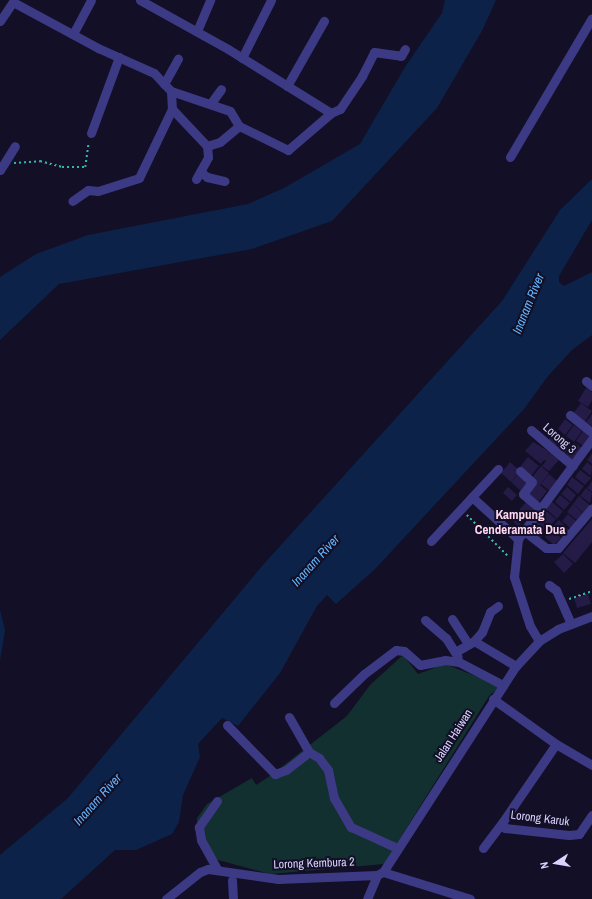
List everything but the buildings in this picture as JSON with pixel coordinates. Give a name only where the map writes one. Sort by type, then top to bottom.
[{"type":"street","points":[[72,34],[91,0]]},
{"type":"street","points":[[140,0],[242,58],[331,113]]},
{"type":"street","points":[[197,32],[210,0]]},
{"type":"street","points":[[242,58],[271,0]]},
{"type":"street","points":[[0,21],[13,1],[72,34],[154,73],[171,91],[230,111],[239,126],[288,150],[331,113],[340,109],[362,76],[374,52],[401,56],[405,49]]},
{"type":"street","points":[[510,157],[592,18]]},
{"type":"street","points":[[287,86],[324,21]]},
{"type":"street","points":[[91,133],[119,57]]},
{"type":"street","points":[[164,84],[178,59]]},
{"type":"street","points":[[211,104],[221,89]]},
{"type":"street","points":[[72,200],[88,190],[98,191],[139,178],[172,109],[171,91]]},
{"type":"street","points":[[172,109],[207,146],[208,157],[198,175],[225,181]]},
{"type":"street","points":[[207,146],[220,142],[239,126]]},
{"type":"street","points":[[2,166],[15,146]]},
{"type":"street","points":[[570,415],[592,433]]},
{"type":"street","name":"Lorong 3","points":[[531,430],[573,466]]},
{"type":"street","points":[[539,641],[530,626],[517,591],[514,561],[518,539],[538,508],[573,466],[592,439]]},
{"type":"street","points":[[431,541],[462,510],[498,469]]},
{"type":"street","points":[[520,471],[532,482],[523,494],[538,508]]},
{"type":"street","points":[[472,497],[518,539]]},
{"type":"street","points":[[523,530],[546,548],[558,548],[592,508]]},
{"type":"street","points":[[549,585],[556,590],[571,624]]},
{"type":"street","points":[[457,651],[471,643],[482,632],[490,612],[498,606]]},
{"type":"street","name":"Jalan Haiwan","points":[[367,899],[380,873],[502,685],[516,666],[539,641],[571,624],[592,616]]},
{"type":"street","points":[[452,619],[471,643],[516,666]]},
{"type":"street","points":[[425,620],[436,628],[457,651],[459,662]]},
{"type":"street","points":[[334,703],[364,674],[396,650],[404,651],[420,665],[445,660],[459,662],[502,685]]},
{"type":"street","points":[[493,699],[556,744],[592,765]]},
{"type":"street","points":[[290,717],[309,752],[319,758],[328,770],[334,798],[351,827],[397,848]]},
{"type":"street","points":[[227,725],[275,774],[286,770],[309,752]]},
{"type":"street","name":"Lorong Karuk","points":[[556,744],[502,823],[505,828],[569,835],[579,834],[592,815]]},
{"type":"street","points":[[217,801],[198,827],[201,840],[217,869]]},
{"type":"street","points":[[482,848],[502,823]]},
{"type":"street","name":"Lorong Kembura 2","points":[[166,899],[200,872],[217,869],[278,879],[380,873],[470,899]]},
{"type":"street","points":[[232,880],[233,899]]},
{"type":"path","points":[[2,166],[40,161],[62,167],[85,167],[88,146]]},
{"type":"path","points":[[462,510],[514,561]]},
{"type":"path","points":[[561,602],[592,591]]},
{"type":"green space","points":[[403,655],[418,674],[445,664],[501,686],[489,696],[384,864],[270,874],[214,859],[197,832],[197,818],[207,804],[252,778],[256,785],[270,776],[347,716],[370,685]]},
{"type":"water","points":[[445,0],[496,0],[483,29],[437,108],[332,221],[252,249],[59,284],[0,340],[0,277],[36,254],[88,235],[248,204],[284,188],[360,144],[405,67],[442,13]]},
{"type":"water","name":"Inanam River","points":[[592,179],[592,220],[559,276],[559,282],[564,286],[592,272],[592,335],[572,350],[548,376],[524,409],[375,569],[336,604],[327,595],[317,606],[280,673],[238,726],[222,718],[198,744],[200,757],[183,795],[179,822],[172,834],[136,850],[115,850],[61,899],[0,899],[0,855],[68,798],[262,566],[502,301],[560,210]]},
{"type":"water","points":[[0,610],[5,630],[0,661]]},
{"type":"district","name":"Kampung Cenderamata Dua","points":[[520,524]]}]
